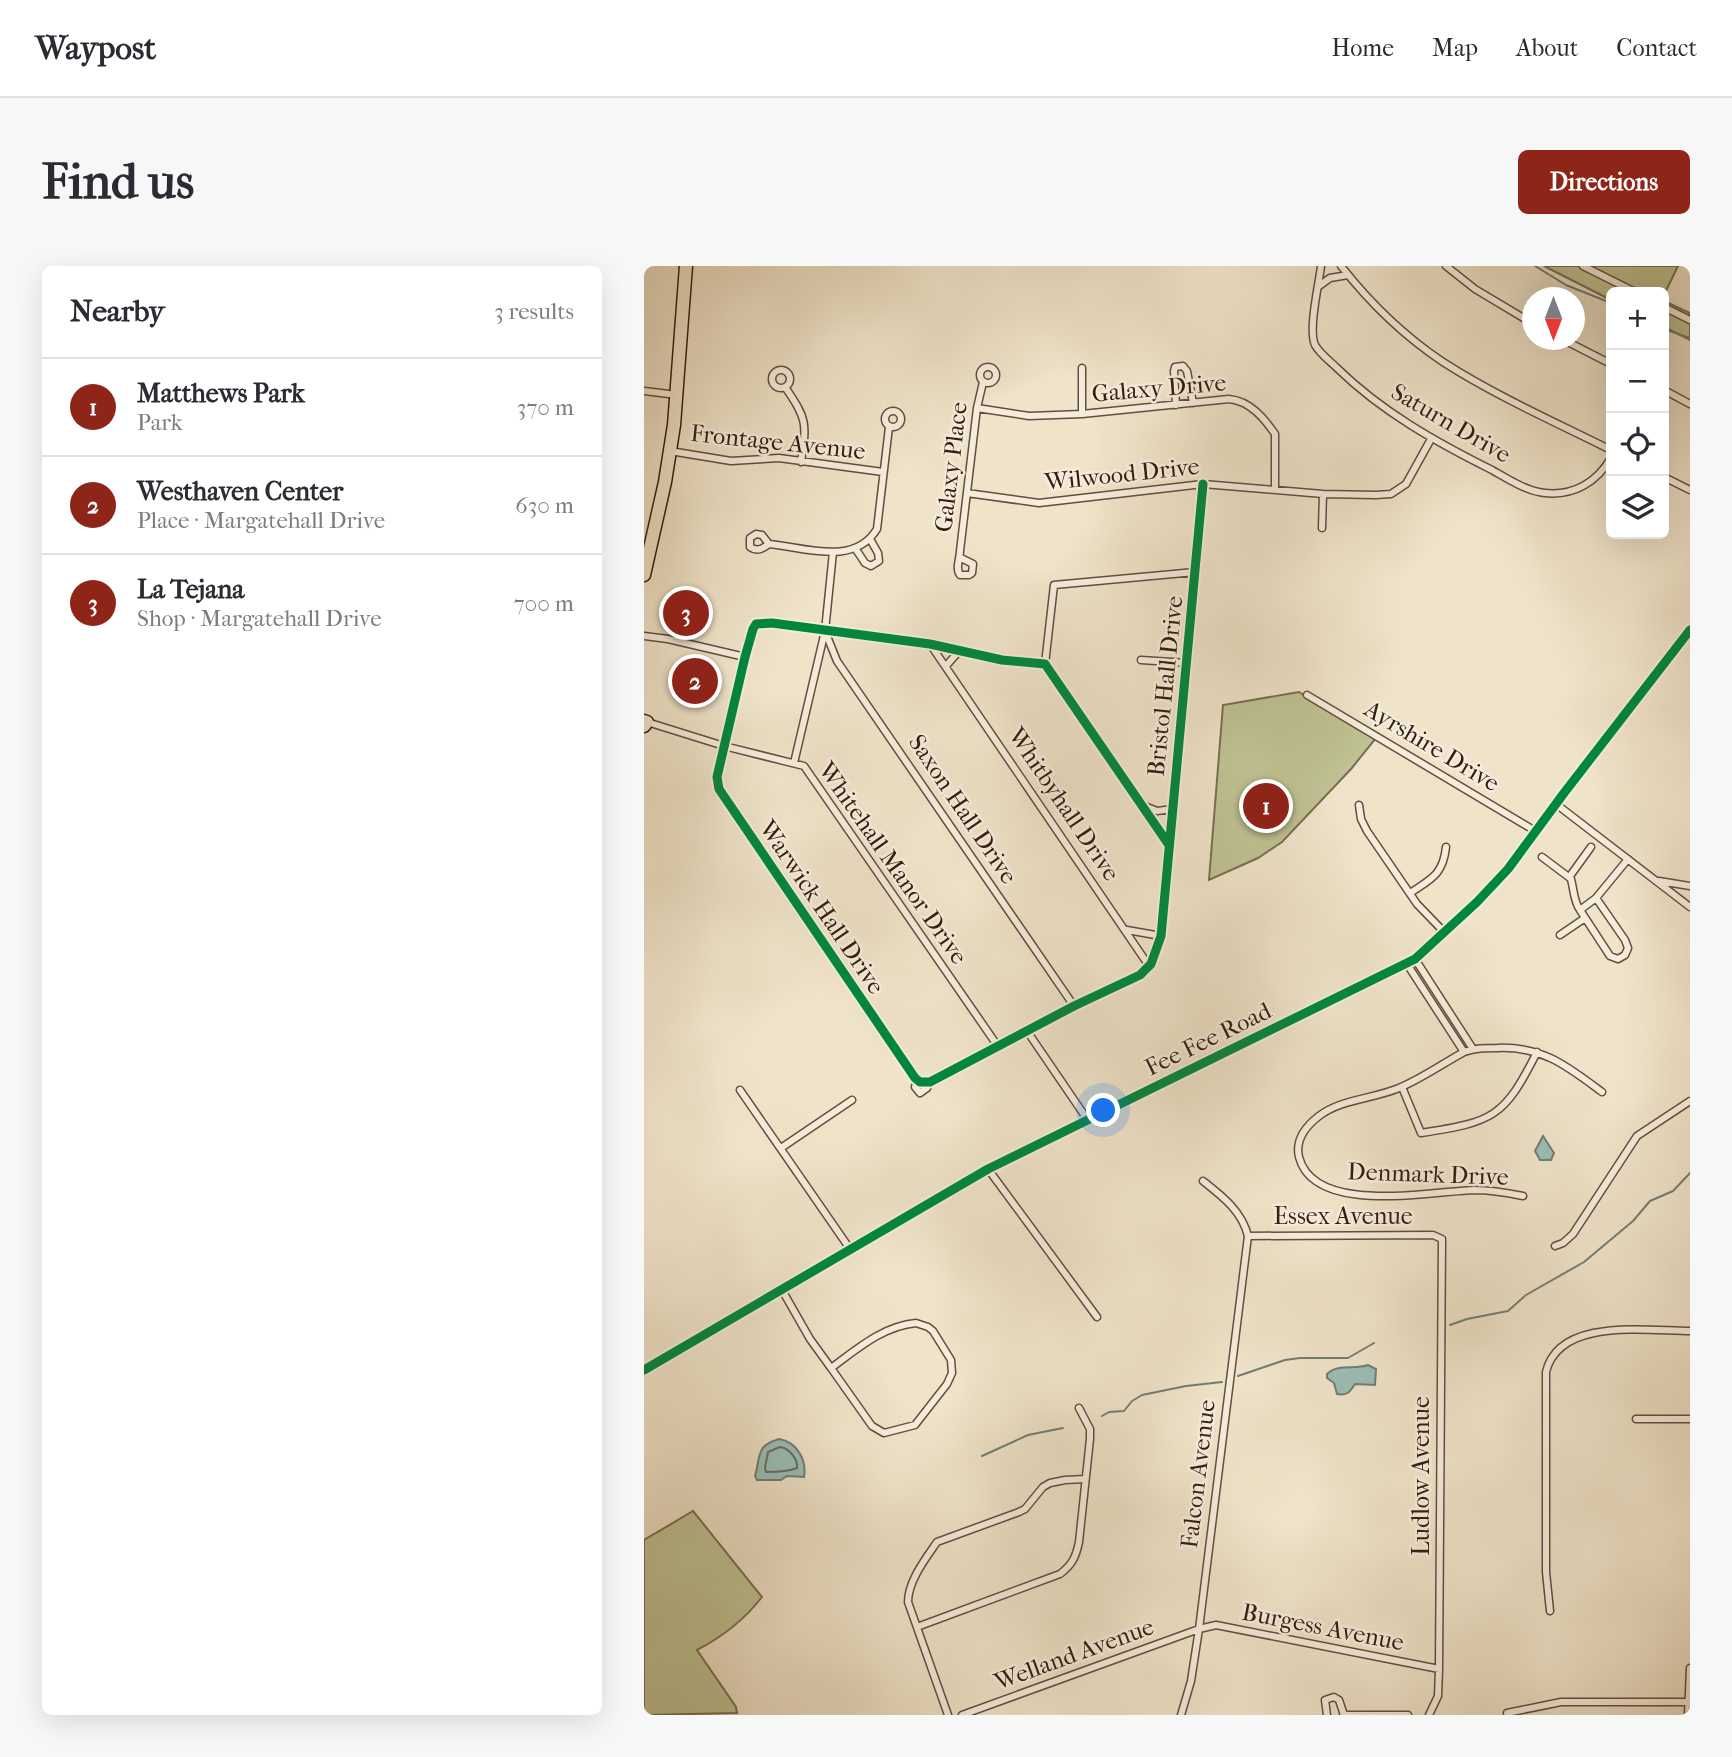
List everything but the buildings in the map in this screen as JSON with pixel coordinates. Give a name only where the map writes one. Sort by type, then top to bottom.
[{"type":"highway","points":[[644,539],[660,462],[669,394],[678,266]]},
{"type":"highway","points":[[644,575],[670,451],[686,266]]},
{"type":"street","name":"Saturn Drive","points":[[1321,266],[1313,332],[1317,349],[1375,401],[1431,439],[1521,485],[1545,493],[1570,492],[1585,486],[1606,465]]},
{"type":"street","points":[[1341,266],[1388,318],[1442,361],[1606,447]]},
{"type":"street","points":[[1446,266],[1475,289],[1522,317]]},
{"type":"street","points":[[1583,266],[1625,287]]},
{"type":"street","points":[[1319,286],[1330,278],[1348,275]]},
{"type":"street","points":[[1669,310],[1690,320]]},
{"type":"street","points":[[1584,350],[1606,361]]},
{"type":"street","points":[[1176,405],[1174,371],[1178,366],[1183,366],[1187,371],[1193,403]]},
{"type":"street","points":[[1082,368],[1082,414]]},
{"type":"street","name":"Galaxy Place","points":[[961,558],[977,408],[983,382]]},
{"type":"street","points":[[785,387],[804,420],[801,462]]},
{"type":"street","points":[[644,391],[669,394]]},
{"type":"street","points":[[1669,393],[1690,404]]},
{"type":"street","name":"Galaxy Drive","points":[[977,408],[1029,416],[1241,400],[1263,419],[1275,434],[1275,489]]},
{"type":"street","points":[[769,544],[833,552],[855,548],[870,539],[877,530],[889,427]]},
{"type":"street","name":"Wilwood Drive","points":[[967,492],[1039,503],[1203,484],[1323,494],[1376,495],[1396,492],[1406,484],[1431,439]]},
{"type":"street","name":"Frontage Avenue","points":[[670,451],[731,461],[762,457],[883,472]]},
{"type":"street","points":[[1669,480],[1690,490]]},
{"type":"street","name":"Bristol Hall Drive","points":[[1151,964],[1161,936],[1203,484]]},
{"type":"street","points":[[1322,527],[1323,494]]},
{"type":"street","points":[[855,548],[865,562],[871,566],[876,564],[879,561],[878,553],[870,539]]},
{"type":"street","points":[[794,763],[825,631],[833,552]]},
{"type":"street","points":[[1169,845],[1045,664],[1054,585],[1195,572]]},
{"type":"street","name":"Warwick Hall Drive","points":[[825,631],[772,623],[756,624],[724,746],[718,777],[719,789],[919,1081],[915,1087],[920,1093],[928,1088],[929,1082],[997,1045]]},
{"type":"street","points":[[825,631],[930,644],[1002,660],[1045,664]]},
{"type":"street","name":"Saxon Hall Drive","points":[[825,631],[837,661],[1074,1006]]},
{"type":"street","name":"Fee Fee Road","points":[[644,1370],[988,1169],[1411,962],[1503,875],[1690,631]]},
{"type":"street","points":[[644,636],[746,657]]},
{"type":"street","name":"Whitbyhall Drive","points":[[930,644],[1145,960],[1151,964]]},
{"type":"street","points":[[946,666],[960,650]]},
{"type":"street","points":[[1141,660],[1186,663]]},
{"type":"street","name":"Ayrshire Drive","points":[[1307,695],[1536,832]]},
{"type":"street","name":"Whitehall Manor Drive","points":[[645,723],[804,766],[997,1045]]},
{"type":"street","points":[[1556,804],[1690,906]]},
{"type":"street","points":[[1141,805],[1157,811],[1172,809]]},
{"type":"street","points":[[1359,805],[1363,824],[1410,893],[1444,933]]},
{"type":"street","points":[[1570,878],[1591,847]]},
{"type":"street","points":[[1410,893],[1439,872],[1444,865],[1446,848]]},
{"type":"street","points":[[1542,857],[1570,878],[1580,910],[1610,956],[1618,959],[1625,955],[1628,948],[1596,898]]},
{"type":"street","points":[[1580,910],[1596,898],[1628,859]]},
{"type":"street","points":[[1657,881],[1690,886]]},
{"type":"street","points":[[1560,934],[1585,918]]},
{"type":"street","points":[[1127,930],[1161,936]]},
{"type":"street","points":[[1411,962],[1473,1049]]},
{"type":"street","points":[[1411,962],[1464,1052]]},
{"type":"street","points":[[997,1045],[1140,975],[1151,964]]},
{"type":"street","points":[[1027,1031],[1087,1119]]},
{"type":"street","points":[[1537,1052],[1513,1097],[1483,1120],[1467,1126],[1421,1133],[1402,1087],[1473,1049],[1520,1048],[1537,1052],[1561,1063],[1602,1092]]},
{"type":"street","name":"Denmark Drive","points":[[1402,1087],[1368,1099],[1340,1104],[1319,1116],[1300,1137],[1298,1150],[1301,1162],[1313,1178],[1324,1186],[1356,1195],[1428,1196],[1478,1190],[1523,1196]]},
{"type":"street","points":[[740,1090],[850,1249]]},
{"type":"street","points":[[781,1149],[852,1100]]},
{"type":"street","points":[[1555,1246],[1573,1234],[1637,1136],[1690,1101]]},
{"type":"street","points":[[988,1169],[1097,1317]]},
{"type":"street","points":[[1203,1181],[1234,1208],[1246,1227],[1248,1236]]},
{"type":"street","name":"Essex Avenue","points":[[1248,1236],[1439,1236]]},
{"type":"street","name":"Falcon Avenue","points":[[1181,1715],[1191,1681],[1199,1629],[1248,1236]]},
{"type":"street","name":"Ludlow Avenue","points":[[1429,1715],[1438,1696],[1439,1669],[1442,1239],[1439,1236]]},
{"type":"street","points":[[782,1290],[810,1339],[872,1426],[884,1433],[915,1425],[950,1379],[951,1360],[933,1331],[928,1326],[916,1323],[901,1325],[880,1334],[831,1368]]},
{"type":"street","points":[[1550,1611],[1546,1558],[1546,1372],[1551,1358],[1561,1346],[1585,1335],[1607,1331],[1690,1331]]},
{"type":"street","points":[[950,1379],[959,1383]]},
{"type":"street","points":[[917,1627],[1060,1574],[1070,1567],[1079,1542],[1090,1429],[1079,1408]]},
{"type":"street","points":[[1636,1419],[1690,1419]]},
{"type":"street","points":[[948,1715],[908,1601],[908,1592],[937,1542],[1019,1513],[1050,1483],[1085,1479]]},
{"type":"street","name":"Burgess Avenue","points":[[1199,1629],[1216,1625],[1439,1669]]},
{"type":"street","name":"Welland Avenue","points":[[962,1715],[1199,1629]]},
{"type":"street","points":[[1688,1715],[1690,1668]]},
{"type":"street","points":[[1327,1715],[1324,1703],[1334,1697],[1339,1700],[1343,1715],[1408,1715]]},
{"type":"street","points":[[1507,1713],[1561,1702],[1689,1702]]},
{"type":"green space","points":[[1544,266],[1678,266],[1668,287],[1606,287],[1606,297]]},
{"type":"green space","points":[[1669,303],[1690,313],[1690,340],[1669,330]]},
{"type":"green space","points":[[1299,692],[1376,738],[1351,769],[1282,842],[1258,858],[1209,880],[1223,705]]},
{"type":"green space","points":[[693,1511],[762,1597],[732,1627],[697,1650],[736,1707],[737,1713],[644,1715],[644,1540]]},
{"type":"water","points":[[1543,1136],[1554,1153],[1551,1160],[1540,1160],[1535,1151]]},
{"type":"water","points":[[1368,1365],[1376,1369],[1375,1385],[1355,1384],[1348,1393],[1337,1394],[1334,1383],[1327,1378],[1327,1374],[1336,1369]]},
{"type":"water","points":[[779,1439],[796,1448],[804,1464],[804,1477],[757,1480],[755,1476],[762,1449]]},
{"type":"waterway","points":[[1535,266],[1566,285],[1606,301]]},
{"type":"waterway","points":[[1669,331],[1690,338]]},
{"type":"waterway","points":[[1450,1325],[1508,1311],[1526,1295],[1584,1262],[1633,1221],[1650,1201],[1673,1191],[1690,1173]]},
{"type":"waterway","points":[[1238,1376],[1285,1360],[1348,1358],[1374,1343]]},
{"type":"waterway","points":[[1102,1416],[1109,1412],[1124,1411],[1132,1401],[1142,1395],[1222,1382]]},
{"type":"waterway","points":[[982,1456],[1028,1435],[1063,1428]]},
{"type":"cycle path","points":[[1169,845],[1045,664],[1002,660],[930,644],[772,623],[756,624],[745,657],[717,777],[719,789],[920,1082],[930,1082],[1074,1006],[1140,975],[1151,964],[1161,936],[1203,484]]},
{"type":"cycle path","points":[[644,1370],[988,1169],[1415,959],[1477,902],[1508,869],[1690,630]]},
{"type":"place","name":"La Tejana","points":[[686,613]]},
{"type":"place","name":"Westhaven Center","points":[[695,681]]},
{"type":"place","name":"Matthews Park","points":[[1266,806]]}]
